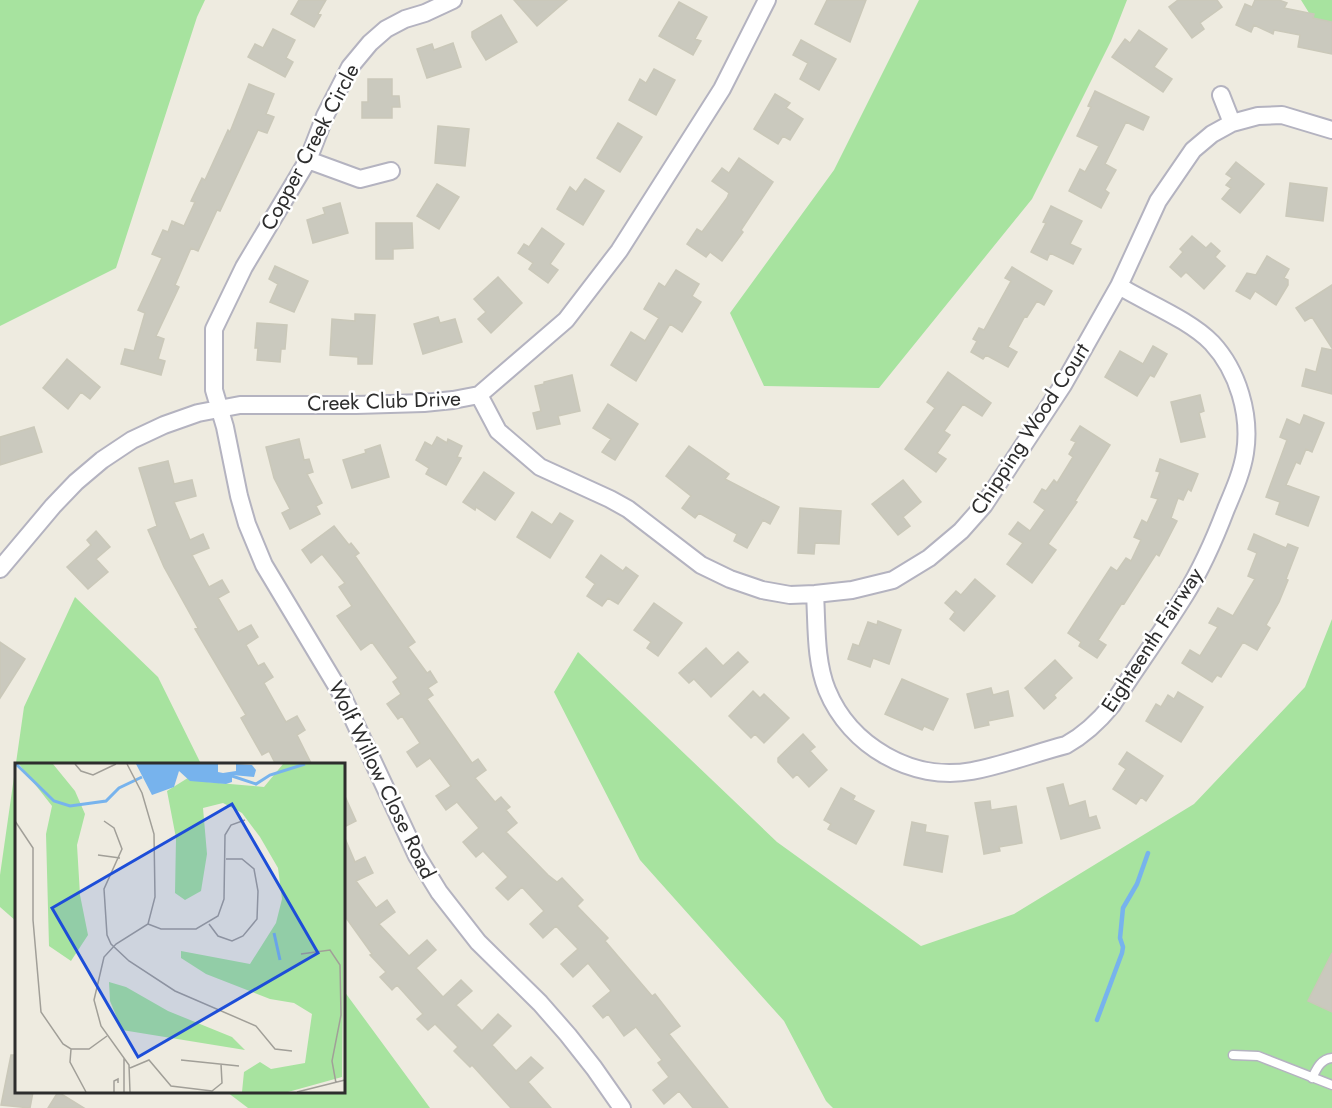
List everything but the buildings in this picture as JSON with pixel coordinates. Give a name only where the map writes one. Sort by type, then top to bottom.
[{"type":"street","name":"Copper Creek Circle","points":[[220,408],[214,390],[214,329],[244,267],[308,160],[325,116],[350,67],[370,43],[386,29],[453,0]]},
{"type":"street","name":"Creek Club Drive","points":[[0,569],[76,482],[102,460],[132,440],[164,425],[220,408],[240,405],[424,403],[479,395],[566,320],[603,273],[669,176],[722,89],[767,0]]},
{"type":"street","points":[[1221,95],[1232,123]]},
{"type":"street","name":"Chipping Wood Court","points":[[479,395],[498,431],[540,467],[628,509],[701,565],[729,579],[762,590],[789,595],[852,590],[893,580],[929,558],[961,531],[984,505],[1064,385],[1119,286],[1158,201],[1193,150],[1212,134],[1232,123],[1258,116],[1282,115],[1332,130]]},
{"type":"street","points":[[308,160],[360,179],[391,171]]},
{"type":"street","name":"Eighteenth Fairway","points":[[815,594],[818,646],[827,690],[839,712],[854,732],[891,759],[909,767],[931,772],[971,771],[1066,745],[1099,721],[1186,594],[1200,567],[1218,530],[1239,476],[1245,453],[1246,434],[1242,396],[1224,357],[1193,327],[1119,286]]},
{"type":"street","name":"Wolf Willow Close Road","points":[[220,408],[239,496],[254,544],[264,565],[342,695],[417,856],[451,909],[478,942],[540,1003],[568,1035],[622,1108]]},
{"type":"lane","points":[[1233,1055],[1258,1056],[1332,1085]]},
{"type":"lane","points":[[1312,1077],[1319,1064],[1332,1058]]},
{"type":"green space","points":[[0,0],[205,0],[197,17],[116,268],[0,326]]},
{"type":"green space","points":[[919,0],[1127,0],[1111,41],[1032,199],[879,388],[764,386],[730,313],[834,170]]},
{"type":"green space","points":[[1301,0],[1332,0],[1332,50]]},
{"type":"green space","points":[[75,597],[158,677],[201,763],[16,763],[24,707]]},
{"type":"green space","points":[[1332,619],[1332,1108],[833,1108],[826,1101],[784,1021],[640,860],[554,692],[578,652],[777,842],[921,946],[1014,914],[1194,804],[1305,687]]},
{"type":"green space","points":[[15,770],[15,920],[0,907],[0,875]]},
{"type":"green space","points":[[345,992],[430,1108],[248,1108],[228,1093],[345,1093]]},
{"type":"waterway","points":[[1097,1020],[1122,953],[1120,938],[1123,908],[1137,884],[1148,853]]}]
